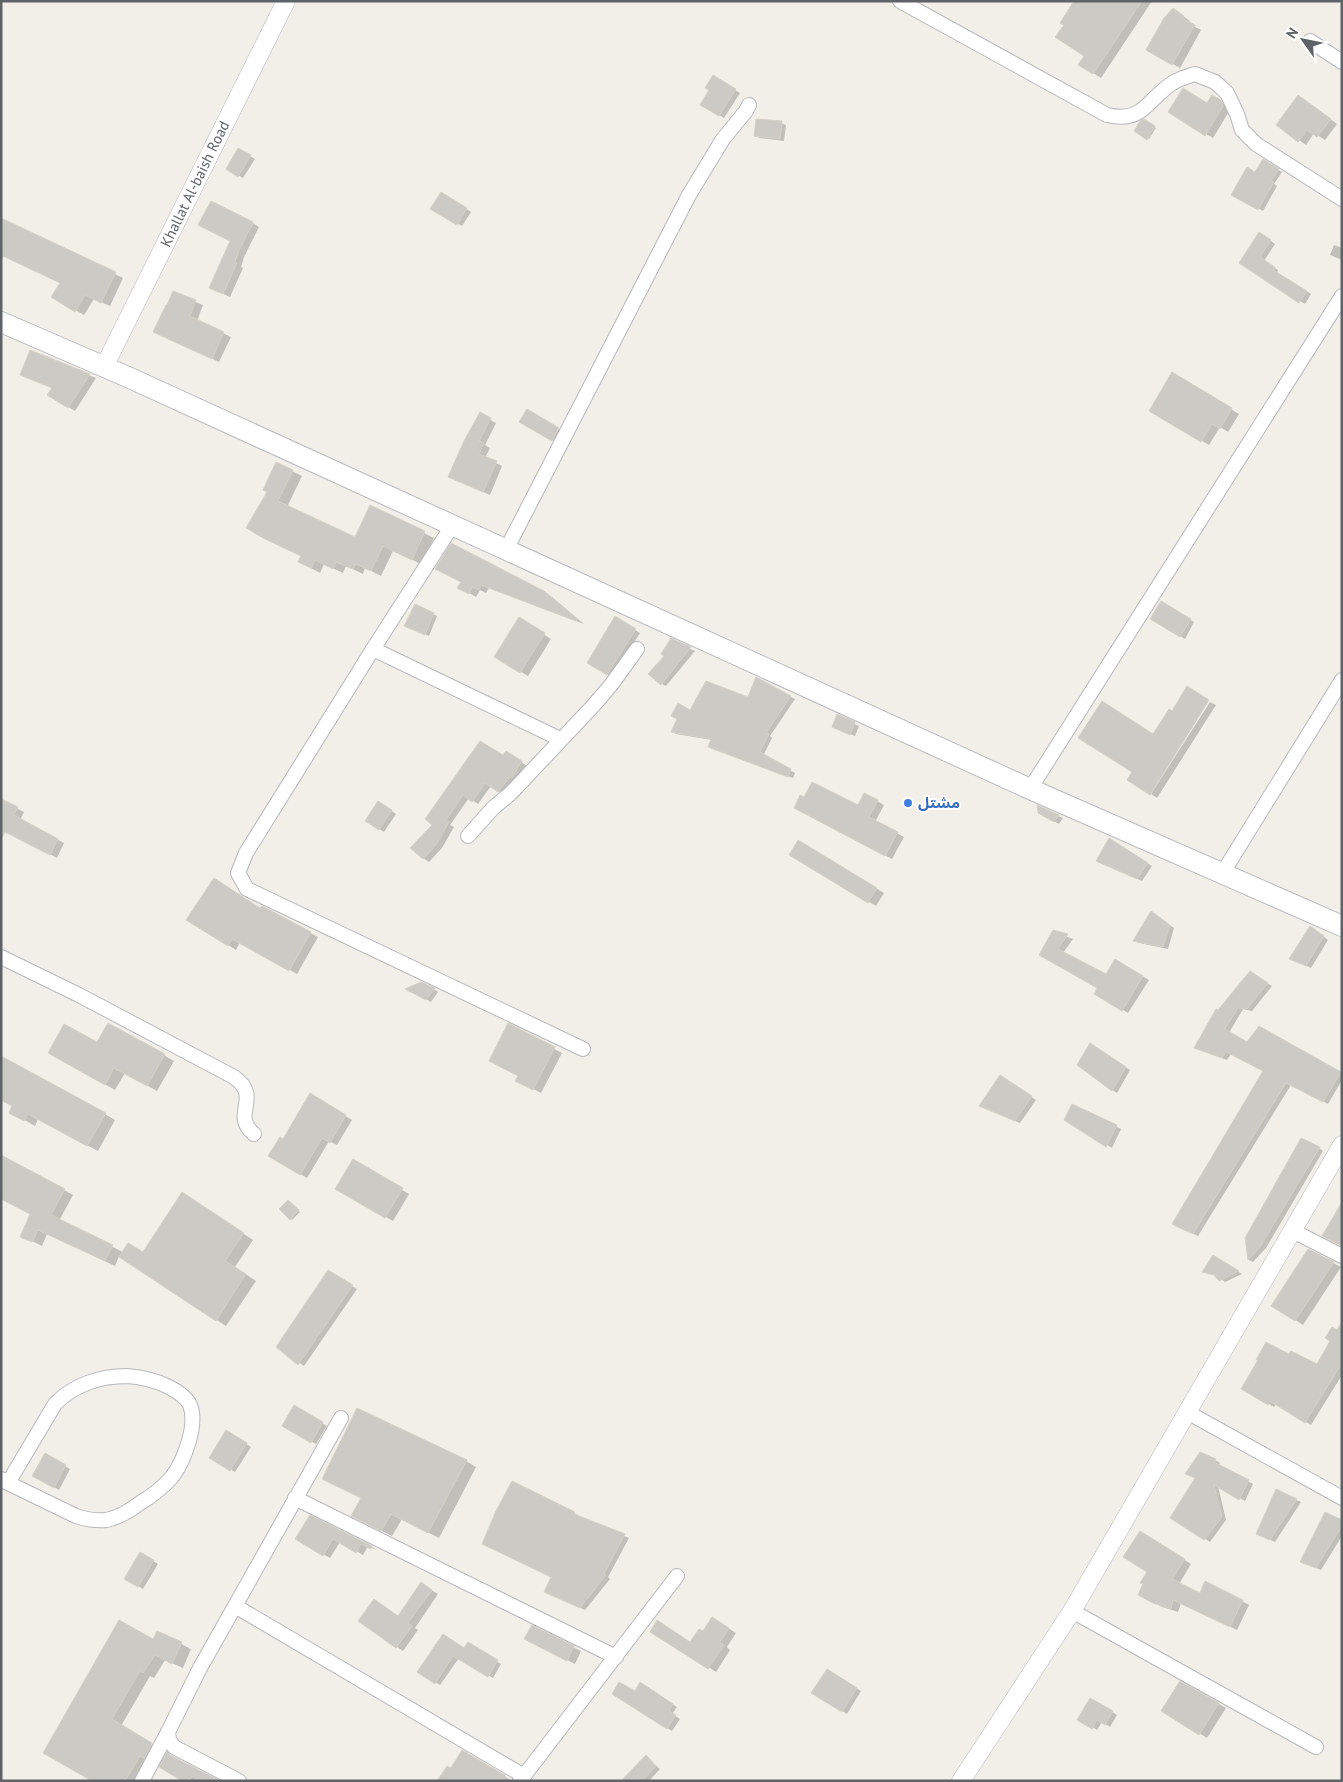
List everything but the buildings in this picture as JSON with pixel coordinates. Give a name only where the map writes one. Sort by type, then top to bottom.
[{"type":"main road","points":[[1,322],[104,367],[1030,789],[1342,926]]},
{"type":"street","name":"Khallat Al-baish Road","points":[[104,367],[286,1]]},
{"type":"street","points":[[900,1],[1107,115],[1121,118],[1137,114],[1175,81],[1194,74],[1215,82],[1227,93],[1242,130],[1256,144],[1342,199]]},
{"type":"street","points":[[1310,41],[1342,62]]},
{"type":"street","points":[[506,550],[689,195],[723,139],[749,105]]},
{"type":"street","points":[[1030,789],[1342,296]]},
{"type":"street","points":[[452,526],[246,853],[238,873],[247,889],[583,1049]]},
{"type":"street","points":[[373,649],[560,739]]},
{"type":"street","points":[[468,836],[492,808],[510,794],[560,739],[599,700],[637,649]]},
{"type":"street","points":[[1222,874],[1342,680]]},
{"type":"street","points":[[1,957],[79,995],[242,1082],[248,1092],[244,1120],[254,1134]]},
{"type":"street","points":[[968,1778],[1072,1611],[1342,1145]]},
{"type":"street","points":[[1293,1231],[1342,1256]]},
{"type":"street","points":[[118,1376],[138,1376],[154,1380],[173,1389],[190,1406],[192,1424],[190,1438],[182,1461],[172,1476],[154,1494],[123,1513],[107,1520],[86,1519],[76,1516],[5,1481],[55,1404],[74,1388],[118,1376]]},
{"type":"street","points":[[1187,1412],[1342,1498]]},
{"type":"street","points":[[142,1781],[200,1668],[341,1418]]},
{"type":"street","points":[[295,1498],[616,1657]]},
{"type":"street","points":[[234,1606],[522,1778],[677,1576]]},
{"type":"street","points":[[1072,1611],[1316,1747]]},
{"type":"street","points":[[168,1732],[169,1740],[174,1747],[239,1781]]},
{"type":"place","name":"مشتل","points":[[908,803]]}]
